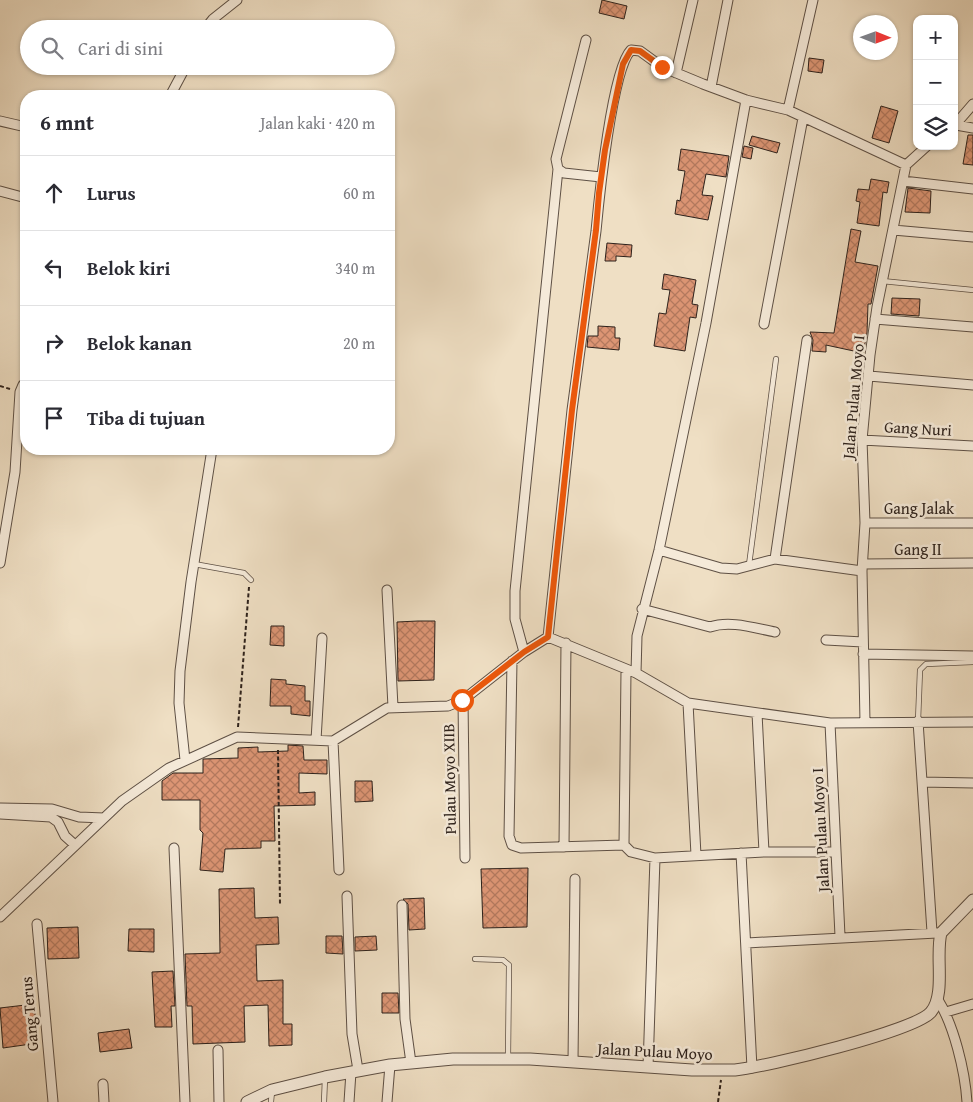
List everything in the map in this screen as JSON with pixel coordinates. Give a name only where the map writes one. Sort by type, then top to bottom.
[{"type":"street","points":[[212,20],[237,0]]},
{"type":"street","points":[[676,73],[694,0]]},
{"type":"street","points":[[712,87],[728,0]]},
{"type":"street","points":[[788,110],[813,0]]},
{"type":"street","points":[[524,652],[515,619],[515,591],[558,169],[556,159],[586,40]]},
{"type":"street","points":[[548,637],[569,430],[595,240],[601,177],[623,64],[628,53],[631,50],[637,50],[676,73],[746,100],[788,110],[906,165],[923,150]]},
{"type":"street","points":[[173,90],[181,75]]},
{"type":"street","points":[[636,665],[637,636],[642,609],[659,550],[706,324],[746,100]]},
{"type":"street","points":[[958,122],[973,104]]},
{"type":"street","points":[[764,324],[803,118]]},
{"type":"street","points":[[0,121],[20,126]]},
{"type":"street","points":[[958,126],[973,128]]},
{"type":"street","name":"Jalan Pulau Moyo I","points":[[865,722],[862,567],[865,523],[862,440],[875,319],[906,165]]},
{"type":"street","points":[[558,169],[564,173],[601,177]]},
{"type":"street","points":[[904,181],[973,189]]},
{"type":"street","points":[[0,192],[20,197]]},
{"type":"street","points":[[893,230],[973,237]]},
{"type":"street","points":[[875,319],[973,327]]},
{"type":"street","points":[[659,550],[721,568],[737,569],[775,559],[807,340]]},
{"type":"street","points":[[869,376],[973,385]]},
{"type":"street","points":[[0,563],[15,472],[20,392]]},
{"type":"street","name":"Gang Nuri","points":[[862,440],[973,446]]},
{"type":"street","points":[[185,760],[179,703],[180,671],[211,455]]},
{"type":"street","name":"Gang Jalak","points":[[865,523],[973,523]]},
{"type":"street","name":"Gang II","points":[[775,559],[862,567],[973,563]]},
{"type":"street","points":[[0,917],[71,841],[104,818],[139,787],[185,760],[237,737],[333,740],[387,708],[393,701],[387,590]]},
{"type":"street","points":[[642,609],[710,627],[719,624],[730,624],[775,632]]},
{"type":"street","points":[[393,701],[440,707],[462,700],[524,652],[548,637],[566,642],[626,671]]},
{"type":"street","points":[[316,740],[322,638]]},
{"type":"street","points":[[826,640],[863,642]]},
{"type":"street","points":[[564,847],[566,642]]},
{"type":"street","points":[[863,654],[973,656]]},
{"type":"street","points":[[512,661],[510,841],[512,845],[522,848],[624,845]]},
{"type":"street","points":[[626,671],[636,665]]},
{"type":"street","points":[[636,665],[688,703],[830,723],[973,722]]},
{"type":"street","points":[[626,671],[624,845],[631,852],[655,858],[764,852],[836,852]]},
{"type":"street","name":"Pulau Moyo XIIB","points":[[462,700],[465,858]]},
{"type":"street","points":[[688,703],[696,855]]},
{"type":"street","points":[[757,714],[764,852]]},
{"type":"street","points":[[918,721],[936,933],[938,998],[946,1012],[962,1070],[967,1102]]},
{"type":"street","name":"Jalan Pulau Moyo I","points":[[830,723],[840,936]]},
{"type":"street","points":[[333,740],[339,870]]},
{"type":"street","points":[[922,782],[973,783]]},
{"type":"street","points":[[0,808],[52,809],[79,817],[104,818]]},
{"type":"street","points":[[0,814],[51,817],[58,822],[71,841]]},
{"type":"street","points":[[174,848],[185,1102]]},
{"type":"street","points":[[741,853],[752,1068]]},
{"type":"street","points":[[648,1067],[655,858]]},
{"type":"street","points":[[573,1062],[575,879]]},
{"type":"street","points":[[347,896],[354,1071],[349,1102]]},
{"type":"street","points":[[747,943],[840,936],[936,933],[973,900]]},
{"type":"street","points":[[402,905],[405,1018],[411,1063]]},
{"type":"street","name":"Gang Terus","points":[[37,924],[52,1102]]},
{"type":"street","name":"Jalan Pulau Moyo","points":[[247,1102],[272,1090],[325,1077],[390,1065],[453,1059],[508,1059],[723,1070],[752,1068],[900,1028],[931,1012],[938,998]]},
{"type":"street","points":[[946,1012],[973,1004]]},
{"type":"street","points":[[218,1050],[220,1102]]},
{"type":"street","points":[[387,1102],[390,1065]]},
{"type":"street","points":[[103,1084],[104,1102]]},
{"type":"lane","points":[[882,281],[973,290]]},
{"type":"lane","points":[[749,565],[776,359]]},
{"type":"lane","points":[[194,564],[244,573],[251,580]]},
{"type":"lane","points":[[918,721],[920,670],[922,666],[926,664],[973,662]]},
{"type":"lane","points":[[475,959],[503,960],[509,965],[508,1059]]},
{"type":"lane","points":[[324,1102],[325,1077]]},
{"type":"lane","points":[[271,1102],[272,1090]]},
{"type":"path","points":[[237,737],[251,580]]},
{"type":"path","points":[[277,737],[280,905]]},
{"type":"path","points":[[718,1102],[723,1070]]},
{"type":"building","points":[[602,0],[627,6],[624,19],[599,13]]},
{"type":"building","points":[[809,58],[824,60],[822,73],[808,71]]},
{"type":"building","points":[[881,106],[898,111],[889,143],[872,138]]},
{"type":"building","points":[[968,135],[973,135],[973,165],[963,164]]},
{"type":"building","points":[[752,136],[780,143],[777,153],[749,145]]},
{"type":"building","points":[[744,146],[753,148],[751,159],[742,157]]},
{"type":"building","points":[[681,149],[729,156],[726,177],[706,174],[702,195],[713,196],[708,220],[675,214],[677,200],[680,201],[685,171],[678,170]]},
{"type":"building","points":[[871,179],[889,182],[887,193],[883,192],[879,226],[857,223],[860,202],[856,201],[858,189],[869,190]]},
{"type":"building","points":[[908,188],[931,191],[930,213],[905,212]]},
{"type":"building","points":[[851,229],[861,231],[855,262],[878,266],[871,304],[868,304],[867,333],[863,353],[826,345],[826,352],[812,351],[813,340],[810,332],[834,333]]},
{"type":"building","points":[[607,243],[632,245],[631,257],[616,256],[616,261],[605,261]]},
{"type":"building","points":[[664,274],[696,280],[692,304],[698,305],[696,318],[690,317],[685,351],[654,346],[659,313],[666,314],[670,290],[662,289]]},
{"type":"building","points":[[892,298],[920,299],[919,316],[891,314]]},
{"type":"building","points":[[598,326],[615,327],[615,338],[620,338],[619,350],[587,347],[588,336],[598,336]]},
{"type":"building","points":[[435,621],[434,680],[398,681],[397,622]]},
{"type":"building","points":[[271,626],[284,626],[284,646],[270,645]]},
{"type":"building","points":[[271,679],[286,680],[286,684],[305,686],[305,701],[310,701],[310,716],[291,714],[291,706],[270,706]]},
{"type":"building","points":[[288,745],[303,746],[304,760],[327,760],[327,774],[299,773],[299,793],[315,792],[315,805],[274,806],[275,841],[261,841],[261,848],[225,849],[223,872],[200,870],[203,833],[200,830],[200,800],[162,800],[162,781],[173,773],[203,773],[203,759],[238,758],[238,748],[258,747],[258,752],[288,751]]},
{"type":"building","points":[[355,781],[372,781],[373,801],[355,802]]},
{"type":"building","points":[[528,868],[527,927],[483,928],[481,869]]},
{"type":"building","points":[[254,888],[255,918],[278,917],[279,944],[256,945],[257,981],[283,980],[283,1024],[292,1024],[292,1045],[269,1046],[268,1005],[244,1006],[245,1042],[193,1044],[192,1006],[187,1006],[185,954],[220,953],[219,889]]},
{"type":"building","points":[[424,898],[425,929],[409,930],[408,904],[403,899]]},
{"type":"building","points":[[78,927],[79,958],[48,959],[47,928]]},
{"type":"building","points":[[129,929],[154,929],[154,952],[128,951]]},
{"type":"building","points":[[326,936],[342,936],[343,954],[326,953]]},
{"type":"building","points":[[376,936],[377,950],[355,951],[355,937]]},
{"type":"building","points":[[173,971],[175,1006],[171,1006],[172,1027],[155,1027],[152,972]]},
{"type":"building","points":[[382,993],[398,993],[399,1013],[382,1013]]},
{"type":"building","points":[[34,1004],[38,1043],[3,1048],[0,1008]]},
{"type":"building","points":[[129,1029],[132,1048],[100,1052],[98,1033]]},
{"type":"route","points":[[462,700],[524,652],[548,637],[558,527],[605,150],[623,64],[628,53],[634,49],[640,51],[662,67]]}]
